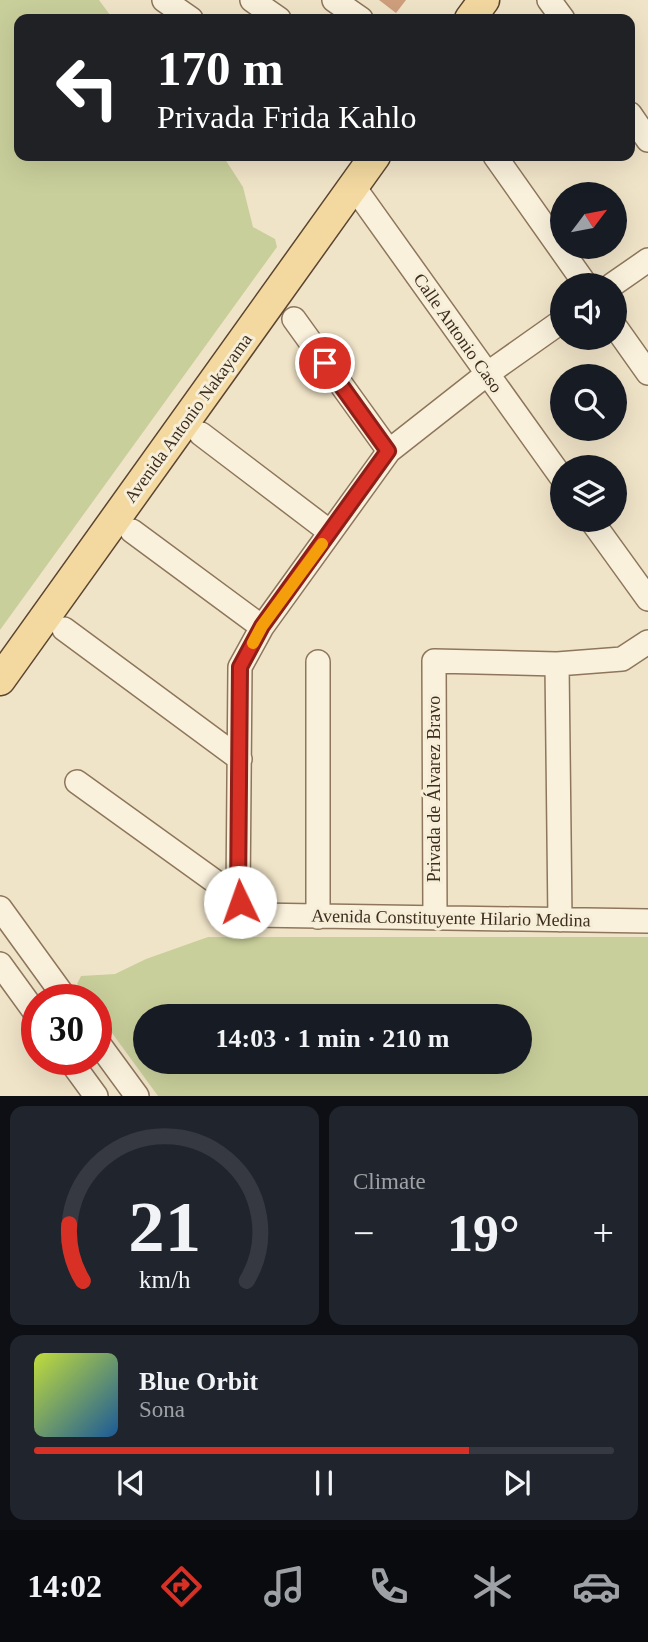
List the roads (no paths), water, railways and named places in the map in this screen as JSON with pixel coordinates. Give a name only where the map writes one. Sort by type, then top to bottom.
[{"type":"main road","name":"Avenida Antonio Nakayama","points":[[0,680],[372,161]]},
{"type":"street","points":[[164,0],[184,14]]},
{"type":"street","points":[[251,0],[272,14]]},
{"type":"street","points":[[334,0],[353,14]]},
{"type":"street","points":[[635,121],[648,139]]},
{"type":"street","points":[[499,161],[578,273]]},
{"type":"street","name":"Calle Antonio Caso","points":[[354,187],[550,461]]},
{"type":"street","points":[[627,275],[648,260]]},
{"type":"street","points":[[294,319],[388,451]]},
{"type":"street","points":[[238,898],[240,667],[262,626],[388,451],[487,374],[550,329]]},
{"type":"street","points":[[627,343],[648,373]]},
{"type":"street","points":[[201,434],[330,533]]},
{"type":"street","points":[[132,531],[262,626]]},
{"type":"street","points":[[600,532],[648,599]]},
{"type":"street","points":[[64,629],[240,759]]},
{"type":"street","points":[[560,920],[556,664],[622,659],[648,642]]},
{"type":"street","name":"Privada de Álvarez Bravo","points":[[435,917],[434,661],[556,664]]},
{"type":"street","points":[[318,662],[318,917]]},
{"type":"street","points":[[77,782],[238,898]]},
{"type":"street","name":"Avenida Constituyente Hilario Medina","points":[[238,898],[243,908],[254,915],[648,922]]},
{"type":"street","points":[[0,908],[55,984]]},
{"type":"street","points":[[0,964],[21,993]]},
{"type":"street","points":[[112,1062],[137,1096]]},
{"type":"street","points":[[81,1075],[96,1096]]}]
